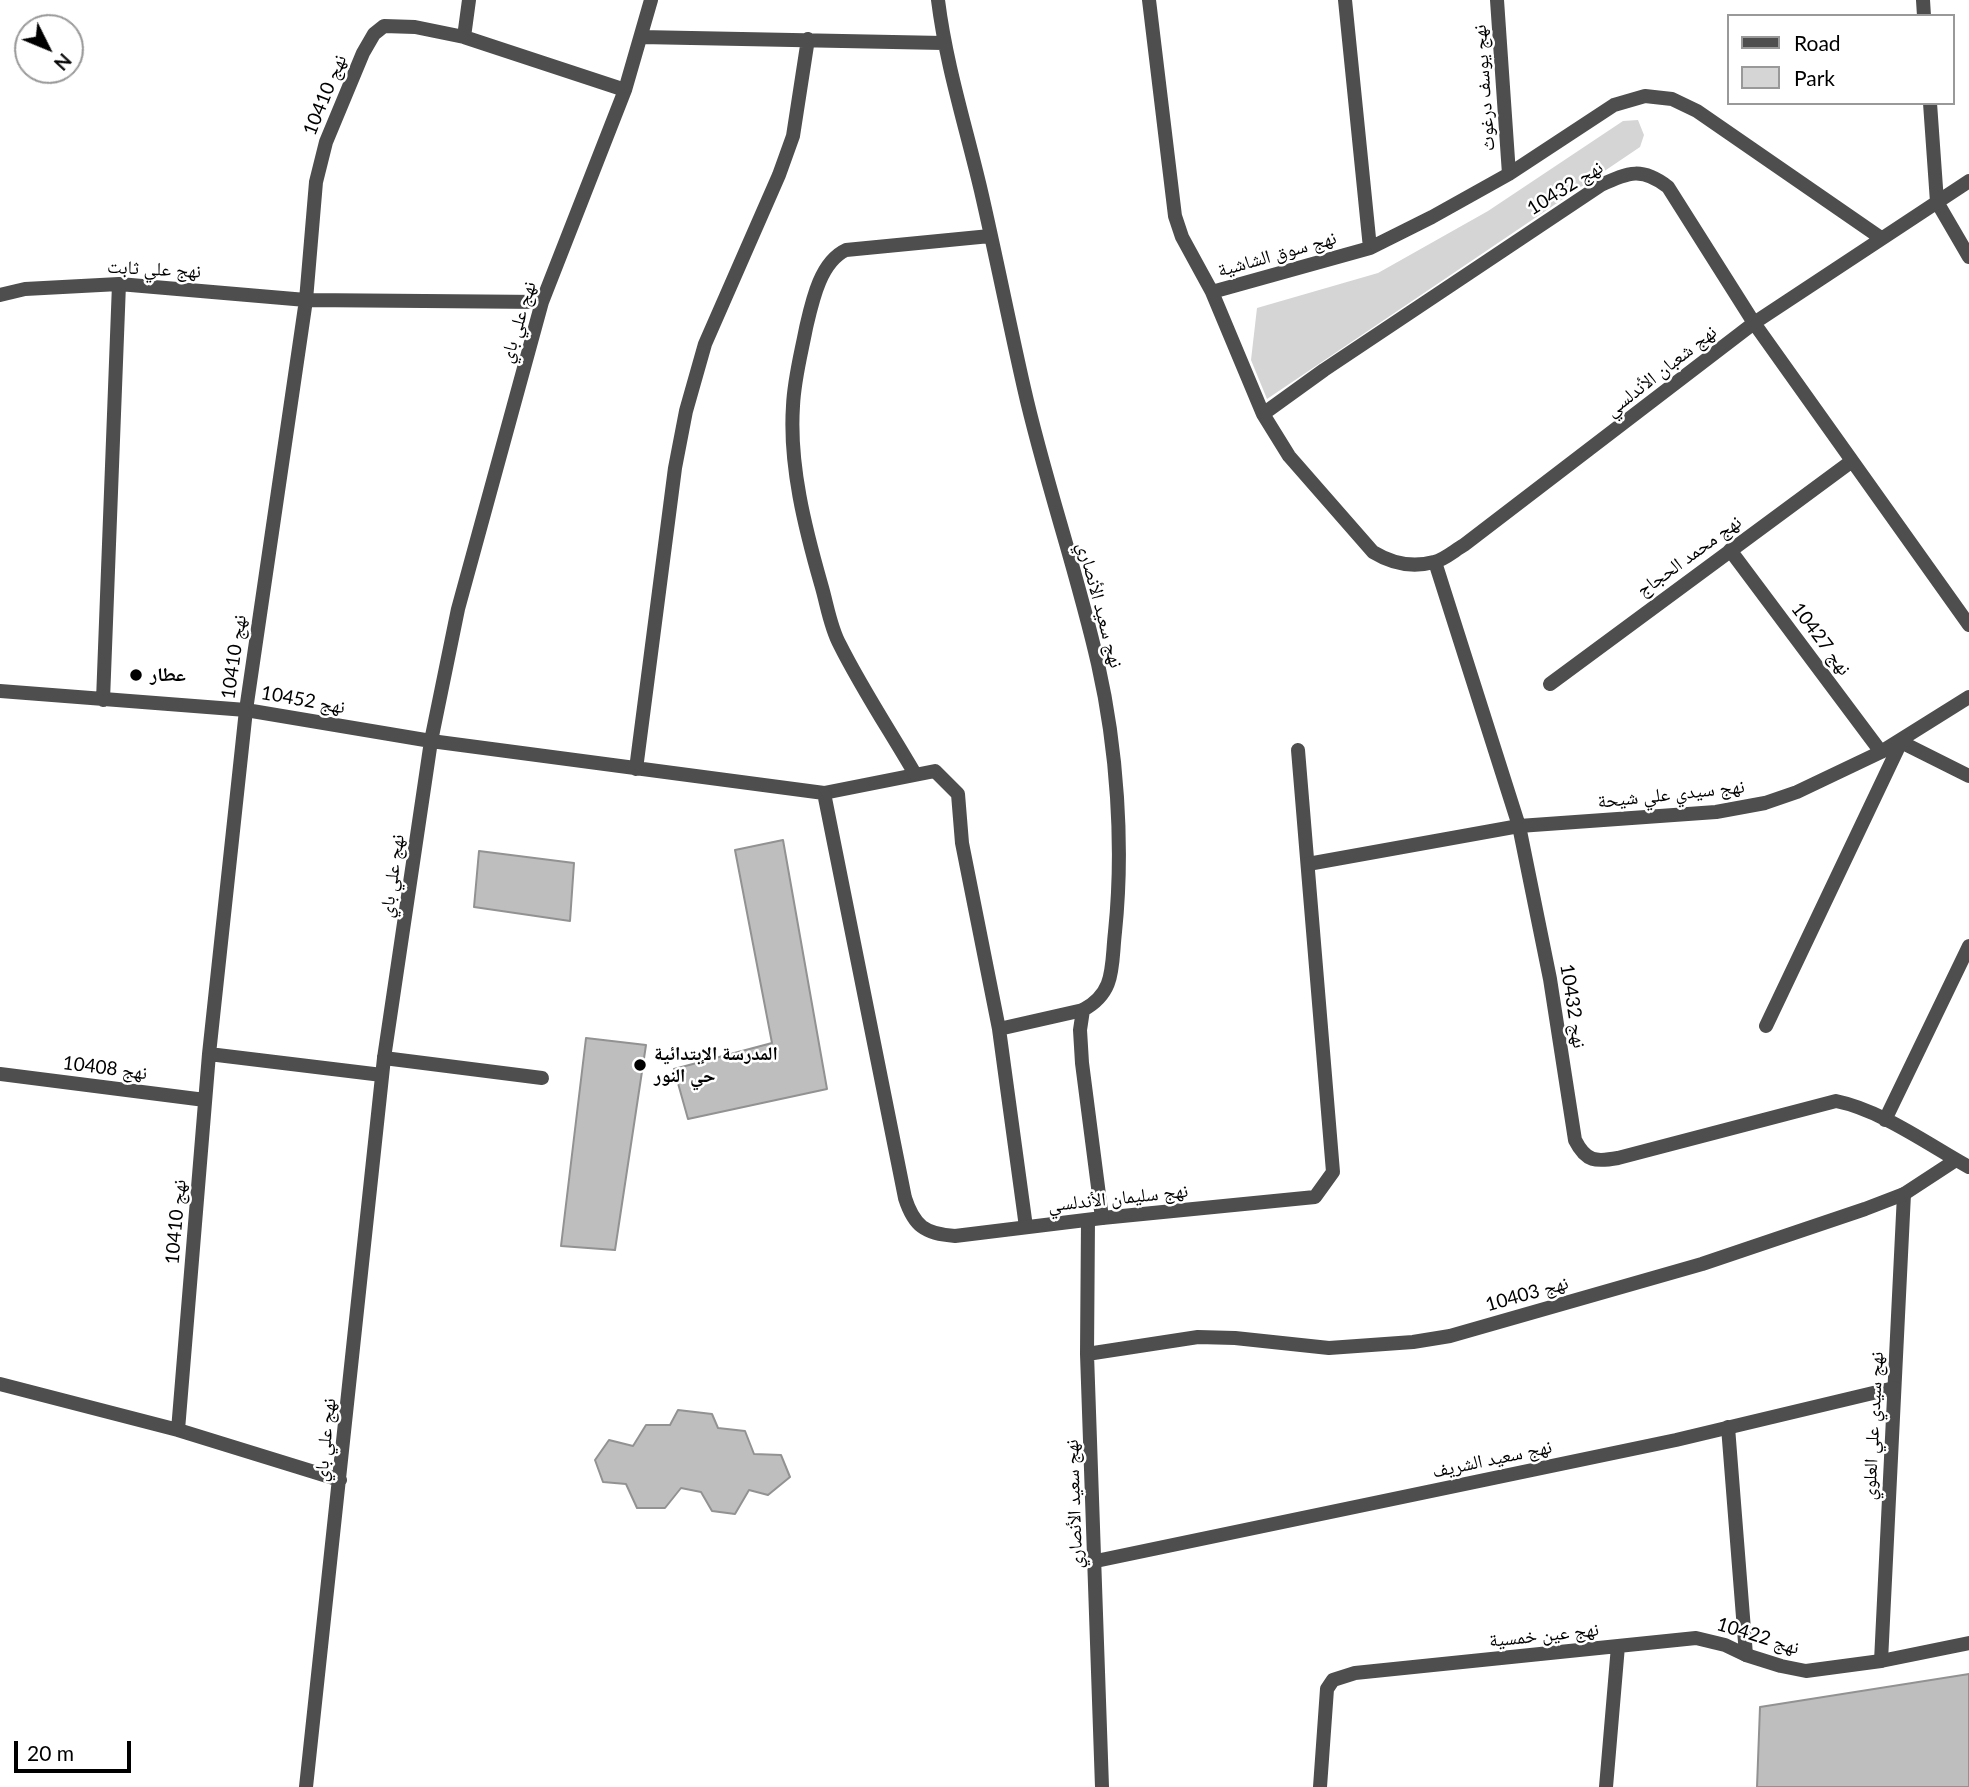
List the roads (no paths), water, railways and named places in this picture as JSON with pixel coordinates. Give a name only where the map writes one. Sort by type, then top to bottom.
[{"type":"street","points":[[464,37],[469,0]]},
{"type":"street","name":"نهج علي باي","points":[[306,1787],[384,1058],[431,741],[458,609],[542,302],[625,90],[651,0]]},
{"type":"street","name":"نهج سعيد الأنصاري","points":[[938,0],[943,43],[981,193],[1024,387],[1098,665],[1111,748],[1118,849],[1117,909],[1107,988],[1097,1002],[1083,1010],[1080,1030],[1095,1219],[1087,1354],[1102,1787]]},
{"type":"street","name":"نهج سوق الشاشية","points":[[1149,0],[1175,216],[1182,237],[1212,292],[1370,248],[1432,218],[1509,174],[1614,105],[1645,96],[1672,99],[1697,111],[1881,238]]},
{"type":"street","points":[[1345,0],[1370,248]]},
{"type":"street","name":"نهج يوسف درغوث","points":[[1497,0],[1509,174]]},
{"type":"street","name":"نهج 10410","points":[[178,1430],[209,1054],[246,710],[306,300],[316,182],[326,142],[368,42],[379,29],[389,25],[415,27],[464,37],[625,90]]},
{"type":"street","points":[[641,37],[943,43]]},
{"type":"street","points":[[635,769],[675,468],[686,411],[705,344],[779,175],[793,136],[808,39]]},
{"type":"street","points":[[1930,105],[1937,202],[1969,257]]},
{"type":"street","name":"نهج 10432","points":[[1263,414],[1324,369],[1601,185],[1623,174],[1640,173],[1656,178],[1668,187],[1754,323],[1969,625]]},
{"type":"street","name":"نهج شعبان الأندلسي","points":[[1263,414],[1289,456],[1373,552],[1387,561],[1404,564],[1435,562],[1475,537],[1754,323],[1969,181]]},
{"type":"street","points":[[990,236],[846,250],[837,255],[819,285],[797,371],[793,408],[794,461],[813,558],[838,643],[915,774],[935,771],[958,794],[962,843],[999,1029],[1026,1227]]},
{"type":"street","points":[[103,701],[119,284]]},
{"type":"street","name":"نهج علي ثابت","points":[[0,295],[40,288],[119,284],[306,300],[542,302]]},
{"type":"street","points":[[1212,292],[1263,414]]},
{"type":"street","name":"نهج محمد الحجاج","points":[[1550,684],[1852,461]]},
{"type":"street","name":"نهج 10427","points":[[1730,550],[1881,752]]},
{"type":"street","name":"نهج 10432","points":[[1435,562],[1519,825],[1550,979],[1575,1140],[1582,1153],[1591,1159],[1603,1161],[1618,1158],[1836,1101],[1885,1120]]},
{"type":"street","name":"نهج 10452","points":[[0,691],[246,710],[431,741],[824,793],[915,774]]},
{"type":"street","name":"نهج سيدي علي شيحة","points":[[1308,864],[1519,825],[1716,813],[1765,803],[1797,792],[1881,752],[1969,697]]},
{"type":"street","points":[[1766,1026],[1900,742],[1969,776]]},
{"type":"street","name":"نهج سليمان الأندلسي","points":[[824,793],[905,1198],[911,1215],[922,1227],[938,1235],[955,1236],[1315,1197],[1333,1172],[1298,750]]},
{"type":"street","points":[[1962,1163],[1885,1120],[1969,946]]},
{"type":"street","points":[[999,1029],[1083,1010]]},
{"type":"street","points":[[209,1054],[382,1075]]},
{"type":"street","points":[[384,1058],[542,1078]]},
{"type":"street","name":"نهج 10408","points":[[0,1074],[205,1100]]},
{"type":"street","name":"نهج 10403","points":[[1087,1354],[1198,1337],[1329,1348],[1413,1342],[1450,1336],[1702,1264],[1904,1194],[1962,1163]]},
{"type":"street","name":"نهج سيدي علي العلوي","points":[[1881,1661],[1904,1194]]},
{"type":"street","points":[[0,1384],[178,1430],[340,1480]]},
{"type":"street","name":"نهج سعيد الشريف","points":[[1096,1561],[1649,1446],[1894,1388]]},
{"type":"street","points":[[1728,1427],[1746,1655]]},
{"type":"street","name":"نهج 10422","points":[[1618,1646],[1696,1638],[1725,1645],[1781,1666],[1806,1671],[1881,1661],[1968,1641]]},
{"type":"street","name":"نهج عين خمسية","points":[[1320,1787],[1326,1689],[1333,1679],[1355,1673],[1618,1646],[1606,1787]]},
{"type":"place","name":"عطار","points":[[136,675]]},
{"type":"place","name":"المدرسة الإبتدائية حي النور","points":[[640,1065]]}]
